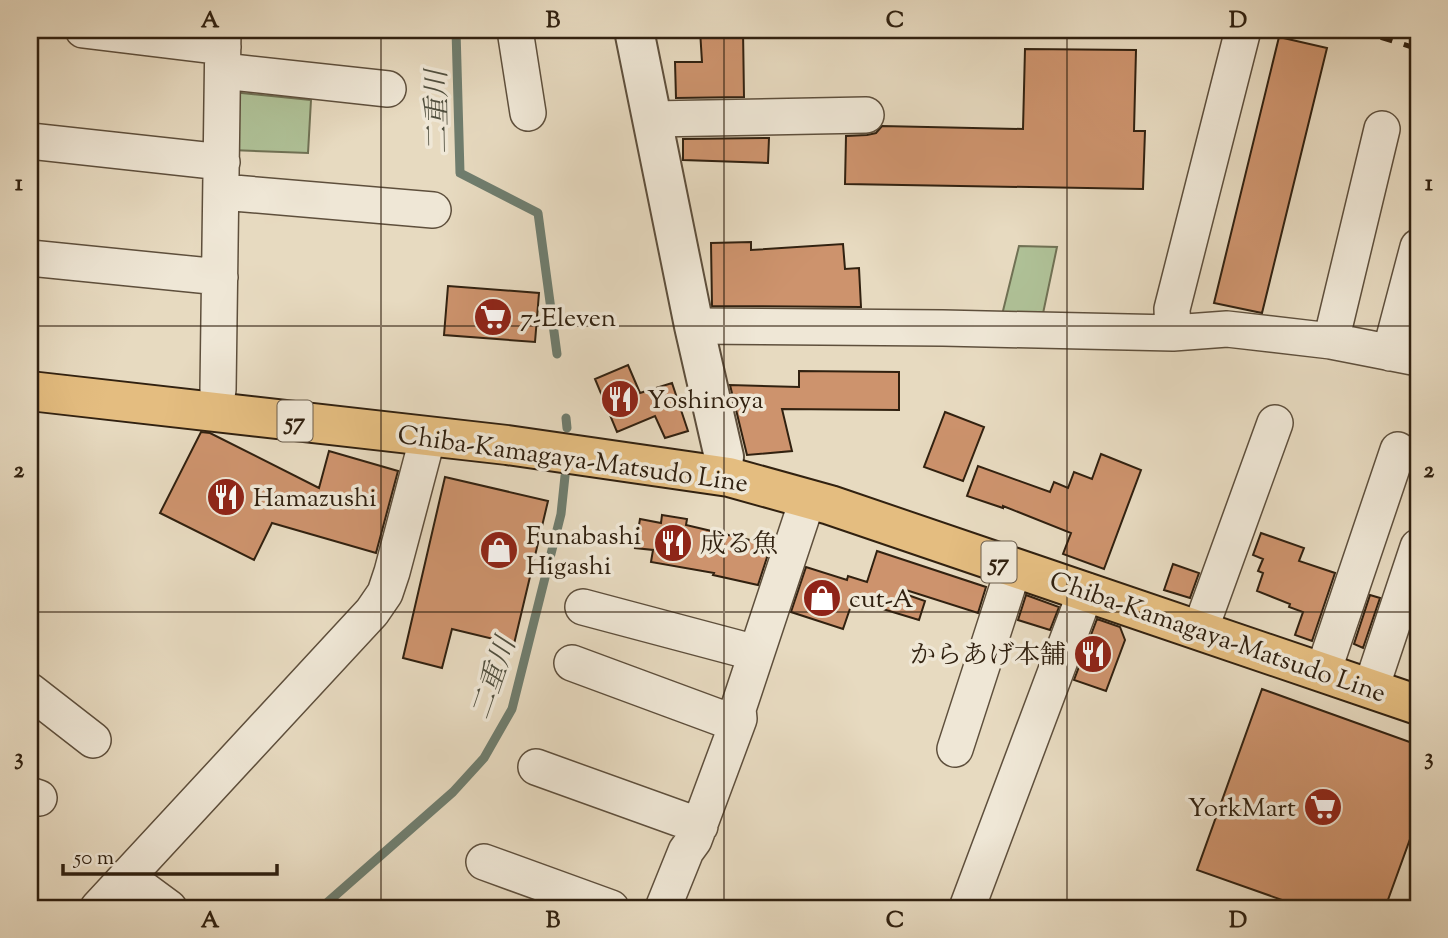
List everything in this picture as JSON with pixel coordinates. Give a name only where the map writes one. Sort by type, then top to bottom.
[{"type":"main road","name":"Chiba-Kamagaya-Matsudo Line","points":[[30,391],[428,436],[729,477],[808,498],[1418,705]]},
{"type":"street","points":[[83,30],[118,32],[223,49],[388,89]]},
{"type":"street","points":[[515,30],[528,113]]},
{"type":"street","points":[[634,30],[694,326],[724,457]]},
{"type":"street","points":[[1173,333],[1172,309],[1243,30]]},
{"type":"street","points":[[218,390],[223,49]]},
{"type":"street","points":[[652,119],[866,115]]},
{"type":"street","points":[[1331,341],[1382,128]]},
{"type":"street","points":[[30,141],[222,177],[433,210]]},
{"type":"street","points":[[694,326],[1173,333],[1227,329],[1331,341],[1404,355],[1418,247]]},
{"type":"street","points":[[30,258],[220,277]]},
{"type":"street","points":[[1200,630],[1275,423]]},
{"type":"street","points":[[98,908],[372,612],[384,593],[392,572],[428,436]]},
{"type":"street","points":[[1323,672],[1398,450]]},
{"type":"street","points":[[663,908],[686,851],[694,840],[737,724],[738,709],[808,498]]},
{"type":"street","points":[[1371,688],[1418,547]]},
{"type":"street","points":[[955,749],[1014,567]]},
{"type":"street","points":[[967,908],[1086,591]]},
{"type":"street","points":[[583,607],[757,653]]},
{"type":"street","points":[[572,663],[737,724]]},
{"type":"street","points":[[30,691],[93,740]]},
{"type":"street","points":[[536,767],[699,826]]},
{"type":"street","points":[[484,862],[611,908]]},
{"type":"street","points":[[127,877],[169,908]]},
{"type":"green space","points":[[232,92],[311,100],[308,153],[231,150]]},
{"type":"green space","points":[[1019,246],[1057,247],[1041,323],[1000,323]]},
{"type":"building","points":[[700,30],[743,30],[744,97],[676,98],[675,62],[702,62]]},
{"type":"building","points":[[1279,37],[1327,48],[1262,313],[1214,303]]},
{"type":"building","points":[[1025,49],[1136,50],[1134,131],[1145,131],[1143,189],[845,184],[846,136],[876,133],[882,126],[1023,129]]},
{"type":"building","points":[[769,138],[768,163],[683,160],[683,139]]},
{"type":"building","points":[[751,242],[751,250],[843,244],[845,269],[859,268],[861,307],[712,306],[711,243]]},
{"type":"building","points":[[448,286],[539,293],[535,342],[444,335]]},
{"type":"building","points":[[628,365],[640,393],[672,383],[688,431],[665,438],[655,416],[617,432],[595,379]]},
{"type":"building","points":[[799,371],[899,372],[899,410],[782,409],[792,451],[747,455],[730,385],[799,387]]},
{"type":"building","points":[[945,412],[984,427],[963,481],[924,467]]},
{"type":"building","points":[[201,432],[210,433],[319,488],[329,451],[398,471],[376,553],[272,523],[254,560],[160,513]]},
{"type":"building","points":[[1101,454],[1141,470],[1104,569],[1063,554],[1071,533],[1003,506],[967,496],[978,466],[1050,492],[1054,482],[1068,488],[1074,472],[1092,479]]},
{"type":"building","points":[[445,477],[548,501],[514,644],[452,629],[442,668],[403,658]]},
{"type":"building","points":[[662,515],[687,519],[686,525],[771,545],[758,585],[713,575],[714,573],[651,562],[653,550],[635,548],[640,519],[661,523]]},
{"type":"building","points":[[1261,533],[1304,548],[1299,561],[1335,573],[1312,641],[1295,635],[1303,612],[1257,591],[1263,573],[1258,571],[1263,559],[1253,555]]},
{"type":"building","points":[[877,551],[986,587],[978,613],[906,590],[905,594],[925,601],[919,620],[853,600],[843,629],[791,612],[806,567],[847,580],[848,576],[867,582]]},
{"type":"building","points":[[1173,564],[1199,573],[1190,598],[1164,590]]},
{"type":"building","points":[[1026,595],[1059,607],[1050,630],[1018,620]]},
{"type":"building","points":[[1370,595],[1380,598],[1363,648],[1354,644]]},
{"type":"building","points":[[1097,619],[1120,627],[1125,640],[1106,691],[1074,680]]},
{"type":"building","points":[[1262,689],[1418,745],[1418,817],[1385,908],[1305,908],[1197,870]]},
{"type":"waterway","name":"二重川","points":[[456,30],[460,173],[538,213],[557,354]]},
{"type":"waterway","name":"二重川","points":[[566,418],[567,428]]},
{"type":"waterway","name":"二重川","points":[[321,908],[453,792],[484,758],[512,709],[561,514],[565,476]]},
{"type":"railway","points":[[1358,30],[1418,49]]},
{"type":"railway","points":[[1412,30],[1418,32]]},
{"type":"place","name":"7-Eleven","points":[[493,317]]},
{"type":"place","name":"Yoshinoya","points":[[620,399]]},
{"type":"place","name":"Hamazushi","points":[[226,497]]},
{"type":"place","name":"成る魚","points":[[673,543]]},
{"type":"place","name":"Funabashi Higashi","points":[[499,550]]},
{"type":"place","name":"cut-A","points":[[822,598]]},
{"type":"place","name":"からあげ本舗","points":[[1093,654]]},
{"type":"place","name":"YorkMart","points":[[1323,807]]}]
